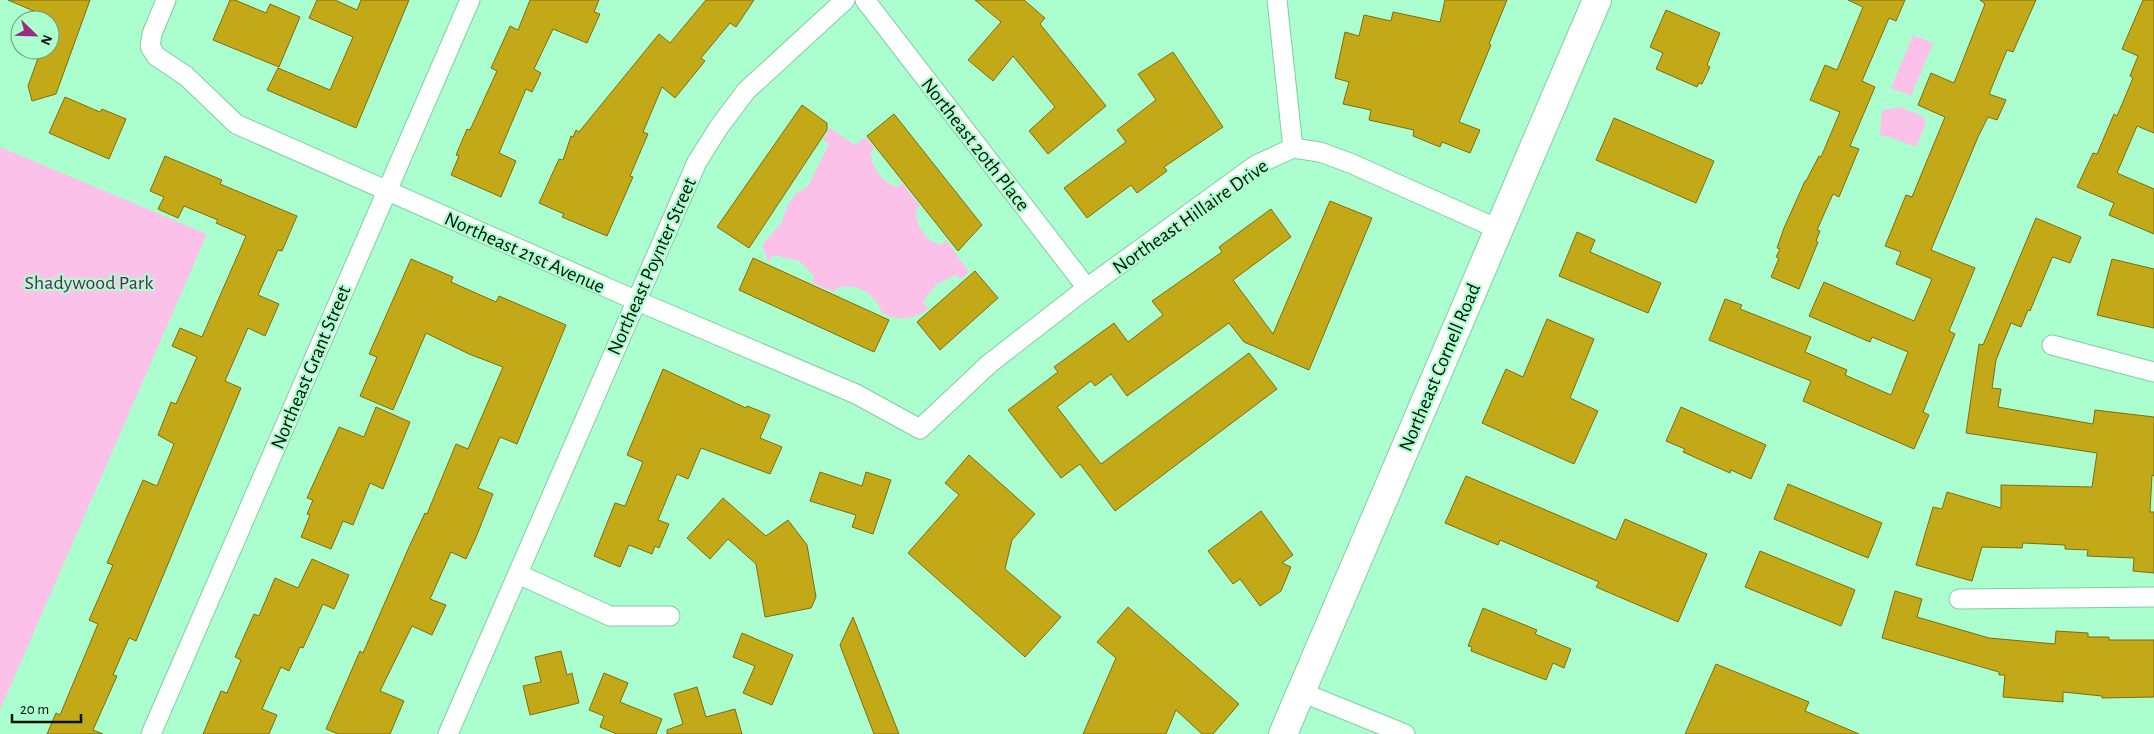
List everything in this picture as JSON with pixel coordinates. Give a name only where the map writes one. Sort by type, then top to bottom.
[{"type":"highway","name":"Northeast Cornell Road","points":[[1283,734],[1597,0]]},
{"type":"street","name":"Northeast 21st Avenue","points":[[166,0],[152,34],[150,46],[156,56],[186,76],[236,124],[635,300],[856,394],[920,429]]},
{"type":"street","name":"Northeast Grant Street","points":[[151,734],[470,0]]},
{"type":"street","name":"Northeast Poynter Street","points":[[448,734],[635,300],[697,162],[718,126],[746,91],[845,0]]},
{"type":"street","name":"Northeast 20th Place","points":[[865,0],[1087,288]]},
{"type":"street","points":[[1277,0],[1293,148],[1320,152],[1350,163],[1498,229]]},
{"type":"street","name":"Northeast Hillaire Drive","points":[[920,429],[989,364],[1087,288],[1256,164],[1293,148]]},
{"type":"street","points":[[2052,345],[2154,372]]},
{"type":"street","points":[[518,574],[610,616],[670,616]]},
{"type":"street","points":[[1959,599],[2154,597]]},
{"type":"street","points":[[1301,692],[1405,734]]},
{"type":"green space","points":[[1913,35],[1933,43],[1911,96],[1891,88]]},
{"type":"green space","points":[[1900,107],[1923,116],[1926,124],[1916,147],[1890,137],[1880,136],[1882,110]]},
{"type":"green space","points":[[830,128],[855,145],[865,137],[875,148],[870,153],[882,178],[897,187],[902,183],[920,206],[916,210],[916,216],[922,232],[930,240],[940,245],[946,240],[969,272],[961,279],[956,275],[937,284],[923,301],[928,309],[916,316],[900,319],[882,313],[871,295],[853,287],[838,287],[835,292],[812,283],[814,276],[799,261],[773,255],[769,263],[762,245],[781,223],[788,205],[795,194],[808,186],[829,144],[823,140]]},
{"type":"green space","name":"Shadywood Park","points":[[0,147],[207,234],[0,710]]},
{"type":"building","points":[[8,0],[90,0],[56,94],[32,101],[28,86],[37,60],[60,60],[60,10],[31,10]]},
{"type":"building","points":[[230,0],[235,0],[266,13],[270,4],[300,17],[279,67],[213,40]]},
{"type":"building","points":[[317,0],[335,0],[357,10],[361,0],[409,0],[356,128],[267,90],[278,68],[330,90],[353,37],[309,18]]},
{"type":"building","points":[[530,0],[599,0],[594,12],[600,14],[587,43],[553,29],[534,69],[541,73],[532,92],[526,89],[499,153],[516,161],[501,197],[451,175],[459,156],[456,155],[467,129],[470,130],[497,71],[491,68],[510,26],[518,30]]},
{"type":"building","points":[[706,0],[754,0],[736,27],[730,23],[701,58],[705,61],[675,98],[662,87],[643,132],[648,134],[630,176],[633,177],[607,236],[562,217],[564,214],[539,203],[559,159],[563,160],[571,136],[573,137],[576,130],[579,132],[659,34],[670,43]]},
{"type":"building","points":[[975,0],[1024,0],[1045,18],[1040,24],[1106,106],[1048,154],[1029,131],[1055,107],[1013,56],[993,81],[968,60],[1001,22]]},
{"type":"building","points":[[1445,0],[1507,0],[1489,44],[1491,45],[1459,122],[1480,130],[1470,153],[1442,142],[1440,147],[1413,136],[1414,130],[1369,120],[1371,110],[1343,104],[1349,82],[1335,78],[1345,32],[1359,36],[1364,15],[1391,21],[1393,12],[1440,22]]},
{"type":"building","points":[[1848,0],[1905,0],[1896,21],[1889,18],[1862,81],[1875,87],[1850,146],[1859,149],[1839,197],[1833,194],[1817,230],[1820,231],[1816,241],[1818,242],[1799,289],[1771,277],[1779,258],[1776,257],[1780,249],[1777,248],[1784,228],[1805,181],[1819,156],[1821,157],[1840,112],[1810,100],[1825,65],[1837,70],[1863,7]]},
{"type":"building","points":[[1980,0],[2036,0],[2013,52],[2007,50],[1989,94],[2006,100],[1997,120],[1988,117],[1978,137],[1931,250],[1975,268],[1949,331],[1955,334],[1923,412],[1929,415],[1914,449],[1803,401],[1811,381],[1709,340],[1725,299],[1742,305],[1740,309],[1811,337],[1805,352],[1847,370],[1845,375],[1891,395],[1908,352],[1872,337],[1870,342],[1809,316],[1824,282],[1914,321],[1932,279],[1896,264],[1901,252],[1885,246],[1906,195],[1912,197],[1945,117],[1918,105],[1931,73],[1954,83],[1985,4]]},
{"type":"building","points":[[2143,0],[2154,0],[2154,133],[2137,126],[2117,173],[2154,189],[2154,234],[2109,215],[2114,203],[2077,187],[2093,153],[2097,154],[2114,114],[2117,116],[2133,78],[2130,76],[2138,56],[2122,49]]},
{"type":"building","points":[[1666,10],[1720,33],[1707,65],[1710,67],[1702,84],[1699,83],[1697,87],[1656,69],[1663,53],[1650,47]]},
{"type":"building","points":[[1173,52],[1223,127],[1164,167],[1167,171],[1137,193],[1131,185],[1087,218],[1064,188],[1126,142],[1117,130],[1156,100],[1138,74]]},
{"type":"building","points":[[65,97],[100,112],[102,109],[126,119],[109,159],[49,133]]},
{"type":"building","points":[[802,105],[827,123],[827,130],[749,248],[717,227]]},
{"type":"building","points":[[894,114],[982,225],[958,251],[867,136]]},
{"type":"building","points":[[1614,118],[1714,161],[1696,203],[1596,160]]},
{"type":"building","points":[[165,156],[222,180],[220,184],[297,216],[282,251],[278,250],[258,295],[279,304],[265,336],[248,328],[225,381],[241,388],[136,641],[129,638],[113,675],[117,676],[93,730],[103,734],[47,734],[56,713],[60,715],[98,624],[89,620],[113,565],[107,563],[143,480],[157,486],[174,444],[158,435],[171,402],[176,404],[197,357],[172,346],[180,328],[202,337],[246,236],[216,223],[218,220],[184,206],[178,218],[158,209],[164,197],[150,191]]},
{"type":"building","points":[[1330,201],[1372,218],[1309,370],[1244,342],[1229,323],[1127,396],[1111,374],[1095,386],[1091,381],[1057,407],[1101,464],[1249,353],[1277,389],[1115,511],[1080,464],[1061,478],[1008,410],[1058,372],[1054,367],[1114,323],[1128,342],[1163,315],[1152,301],[1222,252],[1219,247],[1271,209],[1291,237],[1233,280],[1273,334]]},
{"type":"building","points":[[2036,218],[2081,237],[2070,263],[2052,258],[2030,311],[2028,310],[2021,327],[2011,323],[1996,360],[1992,388],[2001,389],[1998,407],[2093,424],[2095,410],[2154,417],[2154,476],[2152,475],[2150,512],[2154,512],[2154,573],[2133,571],[2134,558],[2087,556],[2088,550],[2065,549],[2065,545],[2023,543],[2022,548],[1982,547],[1972,581],[1916,565],[1933,507],[1942,509],[1947,492],[2001,508],[2001,485],[2092,487],[2097,453],[1966,433],[1979,344],[1983,345]]},
{"type":"building","points":[[1577,232],[1595,240],[1590,252],[1661,283],[1648,313],[1559,276]]},
{"type":"building","points":[[753,258],[889,320],[874,352],[739,290]]},
{"type":"building","points":[[411,259],[453,277],[451,282],[496,302],[499,296],[566,325],[517,444],[500,437],[478,488],[493,494],[477,535],[466,559],[451,552],[430,599],[446,605],[432,635],[412,626],[380,691],[404,701],[390,734],[338,734],[326,729],[360,651],[363,653],[409,547],[425,513],[427,514],[456,444],[468,449],[503,367],[469,354],[426,333],[393,410],[360,396],[377,357],[369,354]]},
{"type":"building","points":[[2112,259],[2154,269],[2154,328],[2097,315]]},
{"type":"building","points":[[975,271],[998,298],[940,350],[917,322]]},
{"type":"building","points":[[1547,319],[1594,339],[1570,398],[1598,411],[1574,464],[1482,423],[1506,369],[1523,377]]},
{"type":"building","points":[[663,369],[746,408],[747,406],[770,415],[760,438],[782,447],[770,474],[701,448],[688,479],[677,474],[658,520],[669,524],[659,548],[655,546],[652,554],[629,545],[620,567],[594,556],[615,503],[625,506],[643,462],[627,455]]},
{"type":"building","points":[[376,407],[410,422],[383,489],[370,483],[353,525],[343,521],[331,549],[301,537],[310,515],[307,514],[313,500],[307,498],[339,427],[364,437]]},
{"type":"building","points":[[1681,407],[1766,445],[1751,479],[1731,470],[1730,473],[1683,452],[1685,449],[1666,441]]},
{"type":"building","points":[[969,455],[1035,514],[1012,540],[1005,569],[1061,617],[1025,657],[908,553],[959,495],[945,483]]},
{"type":"building","points":[[820,472],[862,486],[866,472],[891,480],[873,534],[852,527],[856,515],[810,501]]},
{"type":"building","points":[[1466,476],[1616,540],[1625,519],[1707,554],[1678,622],[1596,587],[1599,582],[1500,540],[1498,545],[1445,523]]},
{"type":"building","points":[[1788,484],[1882,523],[1868,558],[1774,519]]},
{"type":"building","points":[[723,498],[766,536],[788,520],[807,545],[816,597],[811,608],[765,617],[756,564],[728,539],[710,559],[687,538]]},
{"type":"building","points":[[1261,511],[1293,555],[1282,563],[1291,567],[1281,591],[1260,606],[1240,579],[1233,584],[1208,551]]},
{"type":"building","points":[[1760,551],[1855,590],[1841,626],[1745,587]]},
{"type":"building","points":[[312,559],[349,575],[334,609],[323,604],[303,648],[300,647],[289,671],[281,667],[262,709],[277,715],[269,734],[203,734],[221,691],[227,693],[241,660],[235,657],[254,614],[259,616],[275,578],[298,588]]},
{"type":"building","points":[[1895,591],[1922,599],[1917,617],[1989,638],[2055,644],[2056,631],[2088,633],[2088,637],[2109,637],[2109,640],[2154,640],[2154,697],[2102,698],[2102,696],[2063,692],[2063,702],[2003,697],[2005,675],[1999,675],[1999,672],[1882,638]]},
{"type":"building","points":[[1128,607],[1239,704],[1213,734],[1202,734],[1176,710],[1166,734],[1083,734],[1116,658],[1097,642]]},
{"type":"building","points":[[1483,608],[1537,630],[1535,634],[1571,649],[1564,668],[1553,663],[1546,680],[1471,651],[1472,647],[1468,646]]},
{"type":"building","points":[[853,617],[899,734],[874,734],[840,645]]},
{"type":"building","points":[[742,633],[793,655],[772,705],[743,693],[755,666],[733,657]]},
{"type":"building","points":[[561,651],[567,675],[572,673],[579,703],[530,715],[523,686],[541,682],[535,657]]},
{"type":"building","points":[[1716,664],[1809,702],[1805,711],[1859,734],[1685,734]]},
{"type":"building","points":[[604,673],[628,683],[620,702],[662,719],[656,734],[617,734],[600,727],[604,716],[589,710]]},
{"type":"building","points":[[697,687],[706,717],[735,709],[742,734],[667,734],[667,730],[683,724],[674,694]]}]
